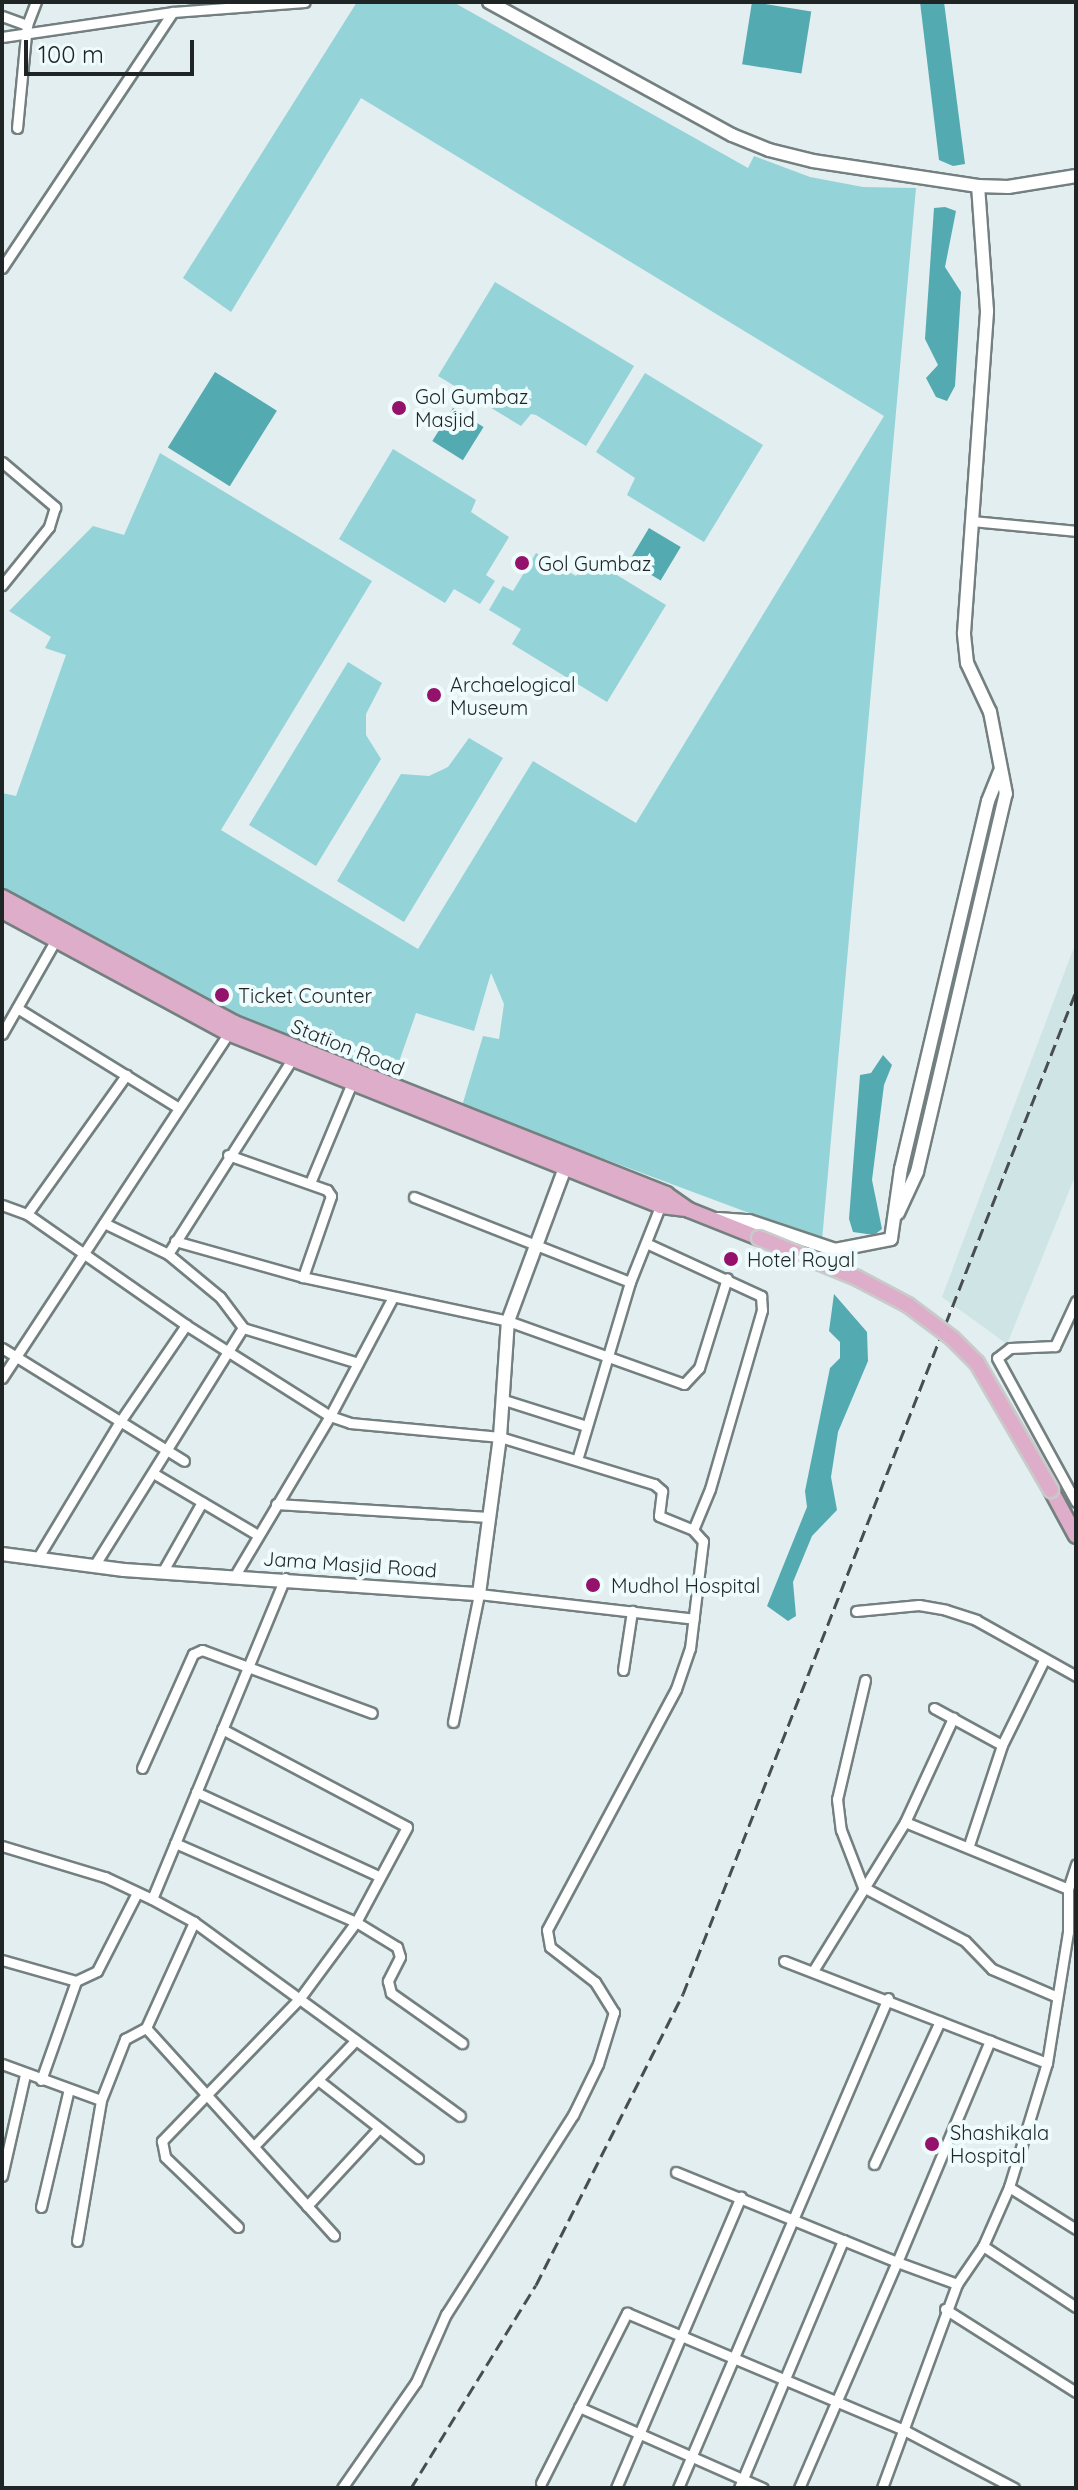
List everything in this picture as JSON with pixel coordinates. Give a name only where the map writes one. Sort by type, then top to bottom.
[{"type":"main road","name":"Station Road","points":[[2,897],[231,1028],[857,1278],[908,1305],[952,1338],[998,1395],[1076,1536]]},
{"type":"main road","name":"Station Road","points":[[2,911],[55,941],[292,1059],[351,1085],[565,1168],[663,1200]]},
{"type":"street","points":[[17,128],[27,29],[36,2]]},
{"type":"street","points":[[2,37],[27,29],[173,12],[305,2]]},
{"type":"street","points":[[489,2],[732,135],[813,161],[978,186],[1008,187],[1076,176]]},
{"type":"street","points":[[2,268],[173,12]]},
{"type":"street","points":[[2,16],[27,29]]},
{"type":"street","points":[[711,1219],[749,1221],[835,1250],[887,1242],[917,1172],[1006,794],[990,712],[967,663],[971,521],[987,311],[978,186]]},
{"type":"street","points":[[2,462],[55,507],[49,527],[2,585]]},
{"type":"street","points":[[971,521],[1076,531]]},
{"type":"street","points":[[4,1028],[55,941]]},
{"type":"street","points":[[17,1008],[179,1108]]},
{"type":"street","points":[[2,1378],[231,1028]]},
{"type":"street","points":[[168,1254],[228,1155],[292,1059]]},
{"type":"street","points":[[27,1214],[126,1075]]},
{"type":"street","points":[[310,1183],[351,1085]]},
{"type":"street","points":[[228,1155],[310,1183],[331,1196],[303,1277]]},
{"type":"street","points":[[453,1722],[479,1594],[500,1437],[508,1321],[534,1244],[565,1168]]},
{"type":"street","points":[[414,1197],[630,1282]]},
{"type":"street","points":[[577,1460],[630,1282],[663,1200]]},
{"type":"street","points":[[2,1205],[27,1214],[186,1325],[330,1416],[350,1423],[500,1437],[659,1487],[659,1516],[693,1530],[703,1541],[694,1619],[676,1689],[547,1930],[550,1947],[595,1982],[614,2012],[598,2064],[573,2115],[446,2314],[416,2382],[342,2488]]},
{"type":"street","points":[[104,1223],[168,1254],[220,1297],[243,1328],[343,1359],[355,1368]]},
{"type":"street","points":[[175,1241],[392,1299],[508,1321],[690,1383],[727,1278]]},
{"type":"street","points":[[646,1243],[761,1296],[762,1310],[710,1489],[693,1530]]},
{"type":"street","points":[[234,1577],[256,1534],[330,1416],[392,1299]]},
{"type":"street","points":[[1075,1497],[997,1358],[1010,1348],[1055,1346],[1076,1301]]},
{"type":"street","points":[[37,1559],[119,1423],[186,1325]]},
{"type":"street","points":[[94,1566],[243,1328]]},
{"type":"street","points":[[2,1348],[184,1461]]},
{"type":"street","points":[[501,1399],[586,1426]]},
{"type":"street","points":[[153,1473],[256,1534]]},
{"type":"street","points":[[163,1571],[202,1502]]},
{"type":"street","points":[[276,1504],[489,1517]]},
{"type":"street","name":"Jama Masjid Road","points":[[2,1554],[94,1566],[479,1594],[694,1619]]},
{"type":"street","points":[[152,1899],[285,1578]]},
{"type":"street","points":[[856,1611],[919,1605],[946,1610],[976,1620],[1076,1676]]},
{"type":"street","points":[[623,1670],[632,1611]]},
{"type":"street","points":[[142,1768],[193,1654],[202,1650],[372,1713]]},
{"type":"street","points":[[969,1845],[1002,1745],[1044,1660]]},
{"type":"street","points":[[865,1680],[837,1799],[841,1830],[863,1887],[965,1941],[992,1969],[1055,1996]]},
{"type":"street","points":[[934,1708],[1002,1745]]},
{"type":"street","points":[[813,1971],[905,1822],[953,1718]]},
{"type":"street","points":[[222,1729],[404,1822],[406,1835],[379,1876],[356,1922],[300,1998],[209,2096],[166,2132],[162,2150],[238,2227]]},
{"type":"street","points":[[196,1792],[379,1876]]},
{"type":"street","points":[[905,1822],[969,1845],[1068,1889]]},
{"type":"street","points":[[175,1843],[356,1922],[399,1951],[388,1981],[391,1993],[462,2043]]},
{"type":"street","points":[[2,1846],[105,1877],[194,1922],[300,1998],[354,2042],[460,2116]]},
{"type":"street","points":[[882,2488],[906,2431],[945,2309],[957,2284],[983,2246],[1009,2187],[1047,2063],[1055,1996],[1068,1932],[1068,1889],[1076,1864]]},
{"type":"street","points":[[2,1960],[76,1981],[97,1971],[137,1893]]},
{"type":"street","points":[[77,2241],[101,2100],[125,2039],[146,2028],[194,1922]]},
{"type":"street","points":[[784,1961],[888,1998],[1047,2063]]},
{"type":"street","points":[[41,2080],[76,1981]]},
{"type":"street","points":[[678,2488],[888,1998]]},
{"type":"street","points":[[874,2164],[940,2021]]},
{"type":"street","points":[[146,2028],[334,2235]]},
{"type":"street","points":[[799,2488],[990,2041]]},
{"type":"street","points":[[255,2145],[354,2042]]},
{"type":"street","points":[[2,2064],[25,2075],[101,2100]]},
{"type":"street","points":[[2,2176],[25,2075]]},
{"type":"street","points":[[318,2080],[418,2158]]},
{"type":"street","points":[[41,2207],[69,2089]]},
{"type":"street","points":[[307,2206],[378,2129]]},
{"type":"street","points":[[676,2172],[741,2197],[791,2221],[957,2284]]},
{"type":"street","points":[[1009,2187],[1076,2229]]},
{"type":"street","points":[[616,2488],[686,2334],[741,2197]]},
{"type":"street","points":[[741,2484],[843,2240]]},
{"type":"street","points":[[983,2246],[1076,2307]]},
{"type":"street","points":[[945,2309],[1076,2392]]},
{"type":"street","points":[[541,2483],[622,2316],[636,2313],[906,2431],[1014,2488]]},
{"type":"street","points":[[579,2407],[741,2484],[763,2488]]},
{"type":"shaded area","points":[[357,2],[453,2],[748,168],[754,156],[810,177],[863,187],[916,188],[822,1240],[462,1106],[483,1036],[499,1039],[504,1004],[491,973],[474,1031],[416,1013],[393,1079],[251,1021],[2,887],[2,793],[16,796],[66,655],[45,648],[51,637],[9,611],[93,526],[124,535],[160,453],[372,581],[221,830],[418,949],[533,761],[636,823],[884,416],[361,98],[231,312],[183,278]]},
{"type":"shaded area","points":[[752,2],[811,11],[801,74],[742,64]]},
{"type":"shaded area","points":[[920,2],[944,2],[965,164],[953,166],[939,160]]},
{"type":"shaded area","points":[[945,207],[956,211],[945,267],[961,292],[955,386],[947,401],[936,397],[926,378],[938,365],[925,339],[934,208]]},
{"type":"shaded area","points":[[495,282],[634,366],[586,446],[536,415],[531,414],[521,426],[438,376]]},
{"type":"shaded area","points":[[215,372],[277,411],[230,486],[168,447]]},
{"type":"shaded area","points":[[645,373],[763,445],[704,542],[627,495],[635,478],[596,452]]},
{"type":"shaded area","points":[[453,408],[484,427],[463,460],[432,441]]},
{"type":"shaded area","points":[[393,449],[476,500],[471,512],[509,537],[486,575],[495,581],[480,604],[454,589],[445,603],[339,539]]},
{"type":"shaded area","points":[[649,528],[681,547],[661,580],[629,561]]},
{"type":"shaded area","points":[[536,553],[576,576],[589,558],[666,605],[607,702],[512,644],[521,629],[489,610],[503,586],[513,591]]},
{"type":"shaded area","points":[[348,662],[382,683],[366,714],[366,735],[381,759],[316,866],[249,825]]},
{"type":"shaded area","points":[[469,738],[503,758],[404,922],[337,881],[401,774],[429,776],[448,767]]},
{"type":"shaded area","points":[[1076,942],[1076,1174],[1007,1344],[942,1297]]},
{"type":"shaded area","points":[[883,1055],[892,1065],[884,1085],[872,1180],[882,1229],[874,1235],[853,1232],[849,1219],[860,1075],[871,1073]]},
{"type":"shaded area","points":[[834,1294],[867,1332],[868,1361],[838,1432],[831,1477],[837,1510],[812,1536],[793,1582],[796,1616],[788,1621],[767,1606],[807,1507],[805,1491],[830,1368],[840,1358],[840,1342],[829,1331]]},
{"type":"railway","points":[[411,2488],[536,2285],[683,1994],[1076,991]]},
{"type":"place","name":"Gol Gumbaz Masjid","points":[[399,408]]},
{"type":"place","name":"Gol Gumbaz","points":[[522,563]]},
{"type":"place","name":"Archaelogical Museum","points":[[434,695]]},
{"type":"place","name":"Ticket Counter","points":[[222,995]]},
{"type":"place","name":"Hotel Royal","points":[[731,1259]]},
{"type":"place","name":"Mudhol Hospital","points":[[593,1585]]},
{"type":"place","name":"Shashikala Hospital","points":[[932,2144]]}]
